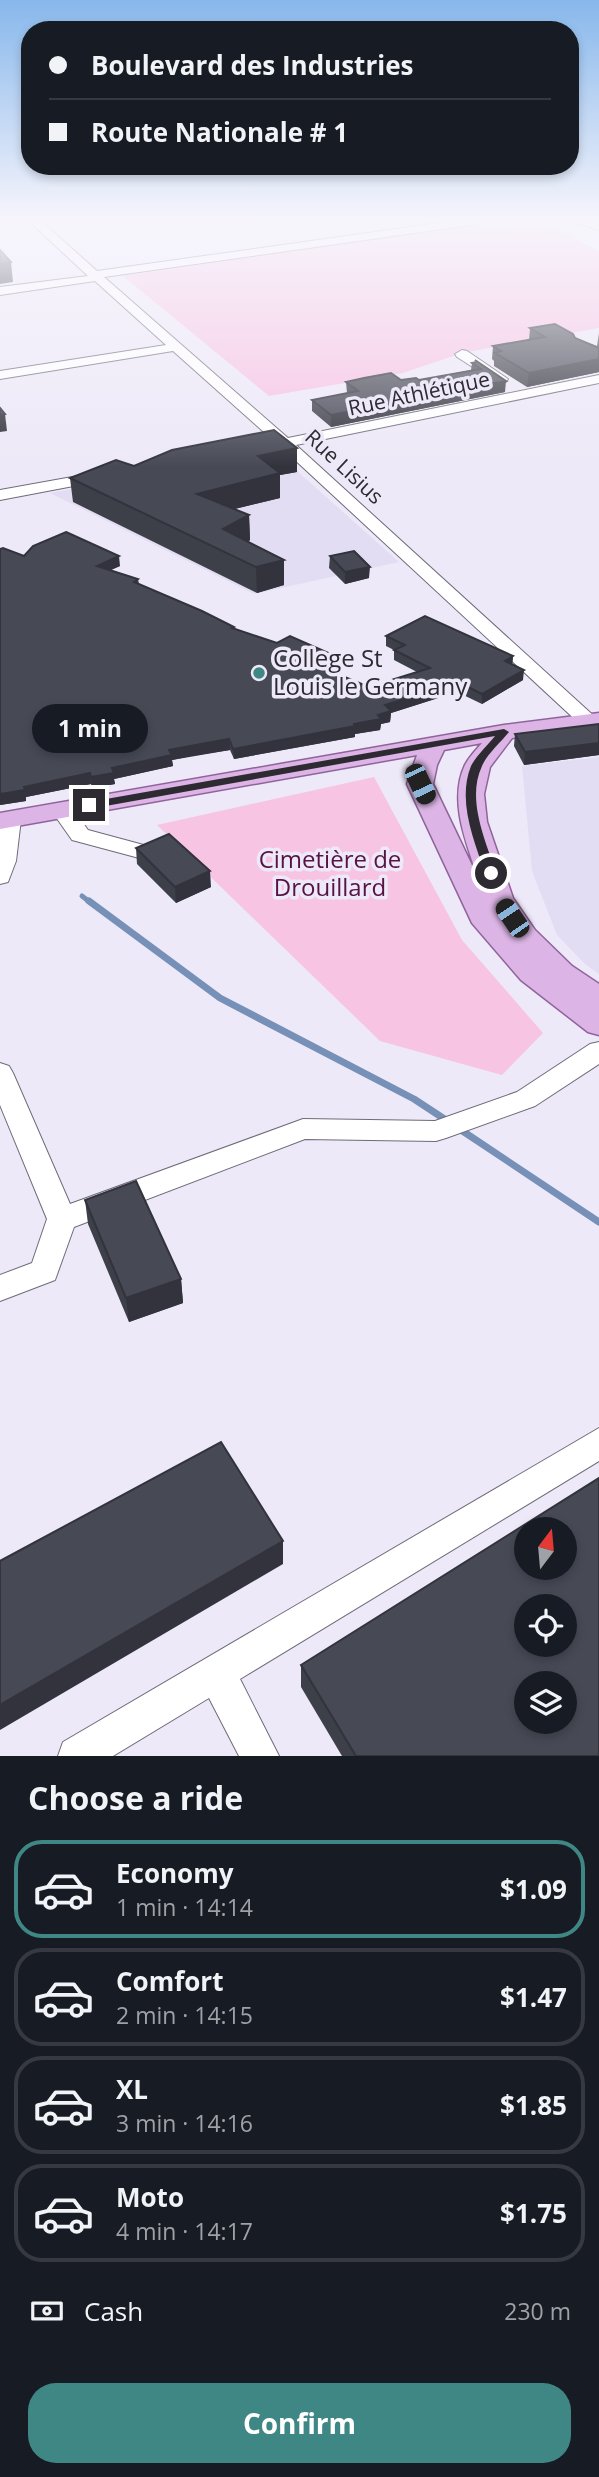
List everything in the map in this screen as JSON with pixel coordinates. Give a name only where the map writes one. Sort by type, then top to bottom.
[{"type":"main road","points":[[5,820],[504,732],[595,720]]},
{"type":"main road","points":[[504,732],[477,766],[471,794],[474,822],[499,898],[525,937],[561,973],[599,999]]},
{"type":"main road","points":[[434,746],[424,765],[420,784],[482,916],[532,973],[599,1024]]},
{"type":"street","name":"Rue Lisius","points":[[125,303],[595,720]]},
{"type":"street","points":[[0,374],[175,347]]},
{"type":"street","points":[[462,354],[524,394]]},
{"type":"street","name":"Rue Athlétique","points":[[258,448],[599,379]]},
{"type":"street","points":[[0,495],[122,473]]},
{"type":"street","points":[[0,877],[5,861],[5,820]]},
{"type":"street","points":[[62,1219],[303,1129],[436,1131],[526,1099],[599,1051]]},
{"type":"street","points":[[0,1073],[62,1219],[44,1271],[0,1288]]},
{"type":"street","points":[[78,1756],[599,1443]]},
{"type":"street","points":[[216,1672],[260,1756]]},
{"type":"lane","points":[[62,810],[80,835],[143,852]]},
{"type":"shaded area","points":[[276,452],[399,562],[254,594],[50,493]]},
{"type":"shaded area","points":[[599,757],[599,974],[585,964],[557,935],[532,871],[522,766]]},
{"type":"green space","points":[[156,303],[599,303],[599,328],[462,353],[403,373],[269,396]]},
{"type":"green space","name":"Cimetière de Drouillard","points":[[374,777],[462,940],[543,1033],[502,1075],[380,1041],[157,825]]},
{"type":"building","points":[[555,324],[573,334],[575,338],[599,348],[599,359],[529,373],[495,353],[501,351],[493,346],[545,337],[530,328]]},
{"type":"building","points":[[475,360],[506,381],[331,415],[312,400],[358,391],[346,382],[391,373],[401,380],[419,380],[481,369],[472,363],[477,362]]},
{"type":"building","points":[[274,430],[297,448],[258,456],[280,473],[197,494],[249,515],[223,529],[284,560],[256,567],[70,478],[116,460],[134,466],[172,450]]},
{"type":"building","points":[[66,532],[119,556],[97,566],[138,579],[134,582],[202,611],[234,627],[232,628],[277,643],[290,636],[331,654],[313,664],[369,687],[430,668],[394,650],[405,645],[386,636],[425,616],[513,656],[505,661],[524,670],[482,694],[458,682],[385,705],[391,711],[378,715],[381,719],[354,724],[355,726],[233,749],[229,739],[169,750],[172,755],[112,768],[114,773],[91,777],[90,773],[0,794],[0,549],[24,556],[33,546]]},
{"type":"building","points":[[354,551],[370,567],[345,572],[330,556]]},
{"type":"building","points":[[599,724],[599,743],[525,752],[515,734]]},
{"type":"building","points":[[169,834],[210,871],[175,887],[136,848]]},
{"type":"building","points":[[136,1181],[181,1279],[126,1298],[85,1200]]},
{"type":"building","points":[[221,1442],[283,1541],[0,1705],[0,1561]]},
{"type":"building","points":[[599,1478],[599,1756],[356,1756],[301,1665],[514,1531],[514,1580],[578,1580],[578,1517],[537,1517]]},
{"type":"waterway","points":[[82,896],[91,903]]},
{"type":"waterway","points":[[89,901],[220,998],[414,1099],[449,1122]]},
{"type":"waterway","points":[[458,1128],[599,1222]]},
{"type":"place","name":"College St Louis le Germany","points":[[259,673]]},
{"type":"route","points":[[89,805],[504,732],[477,766],[471,794],[474,822],[491,873]]}]
